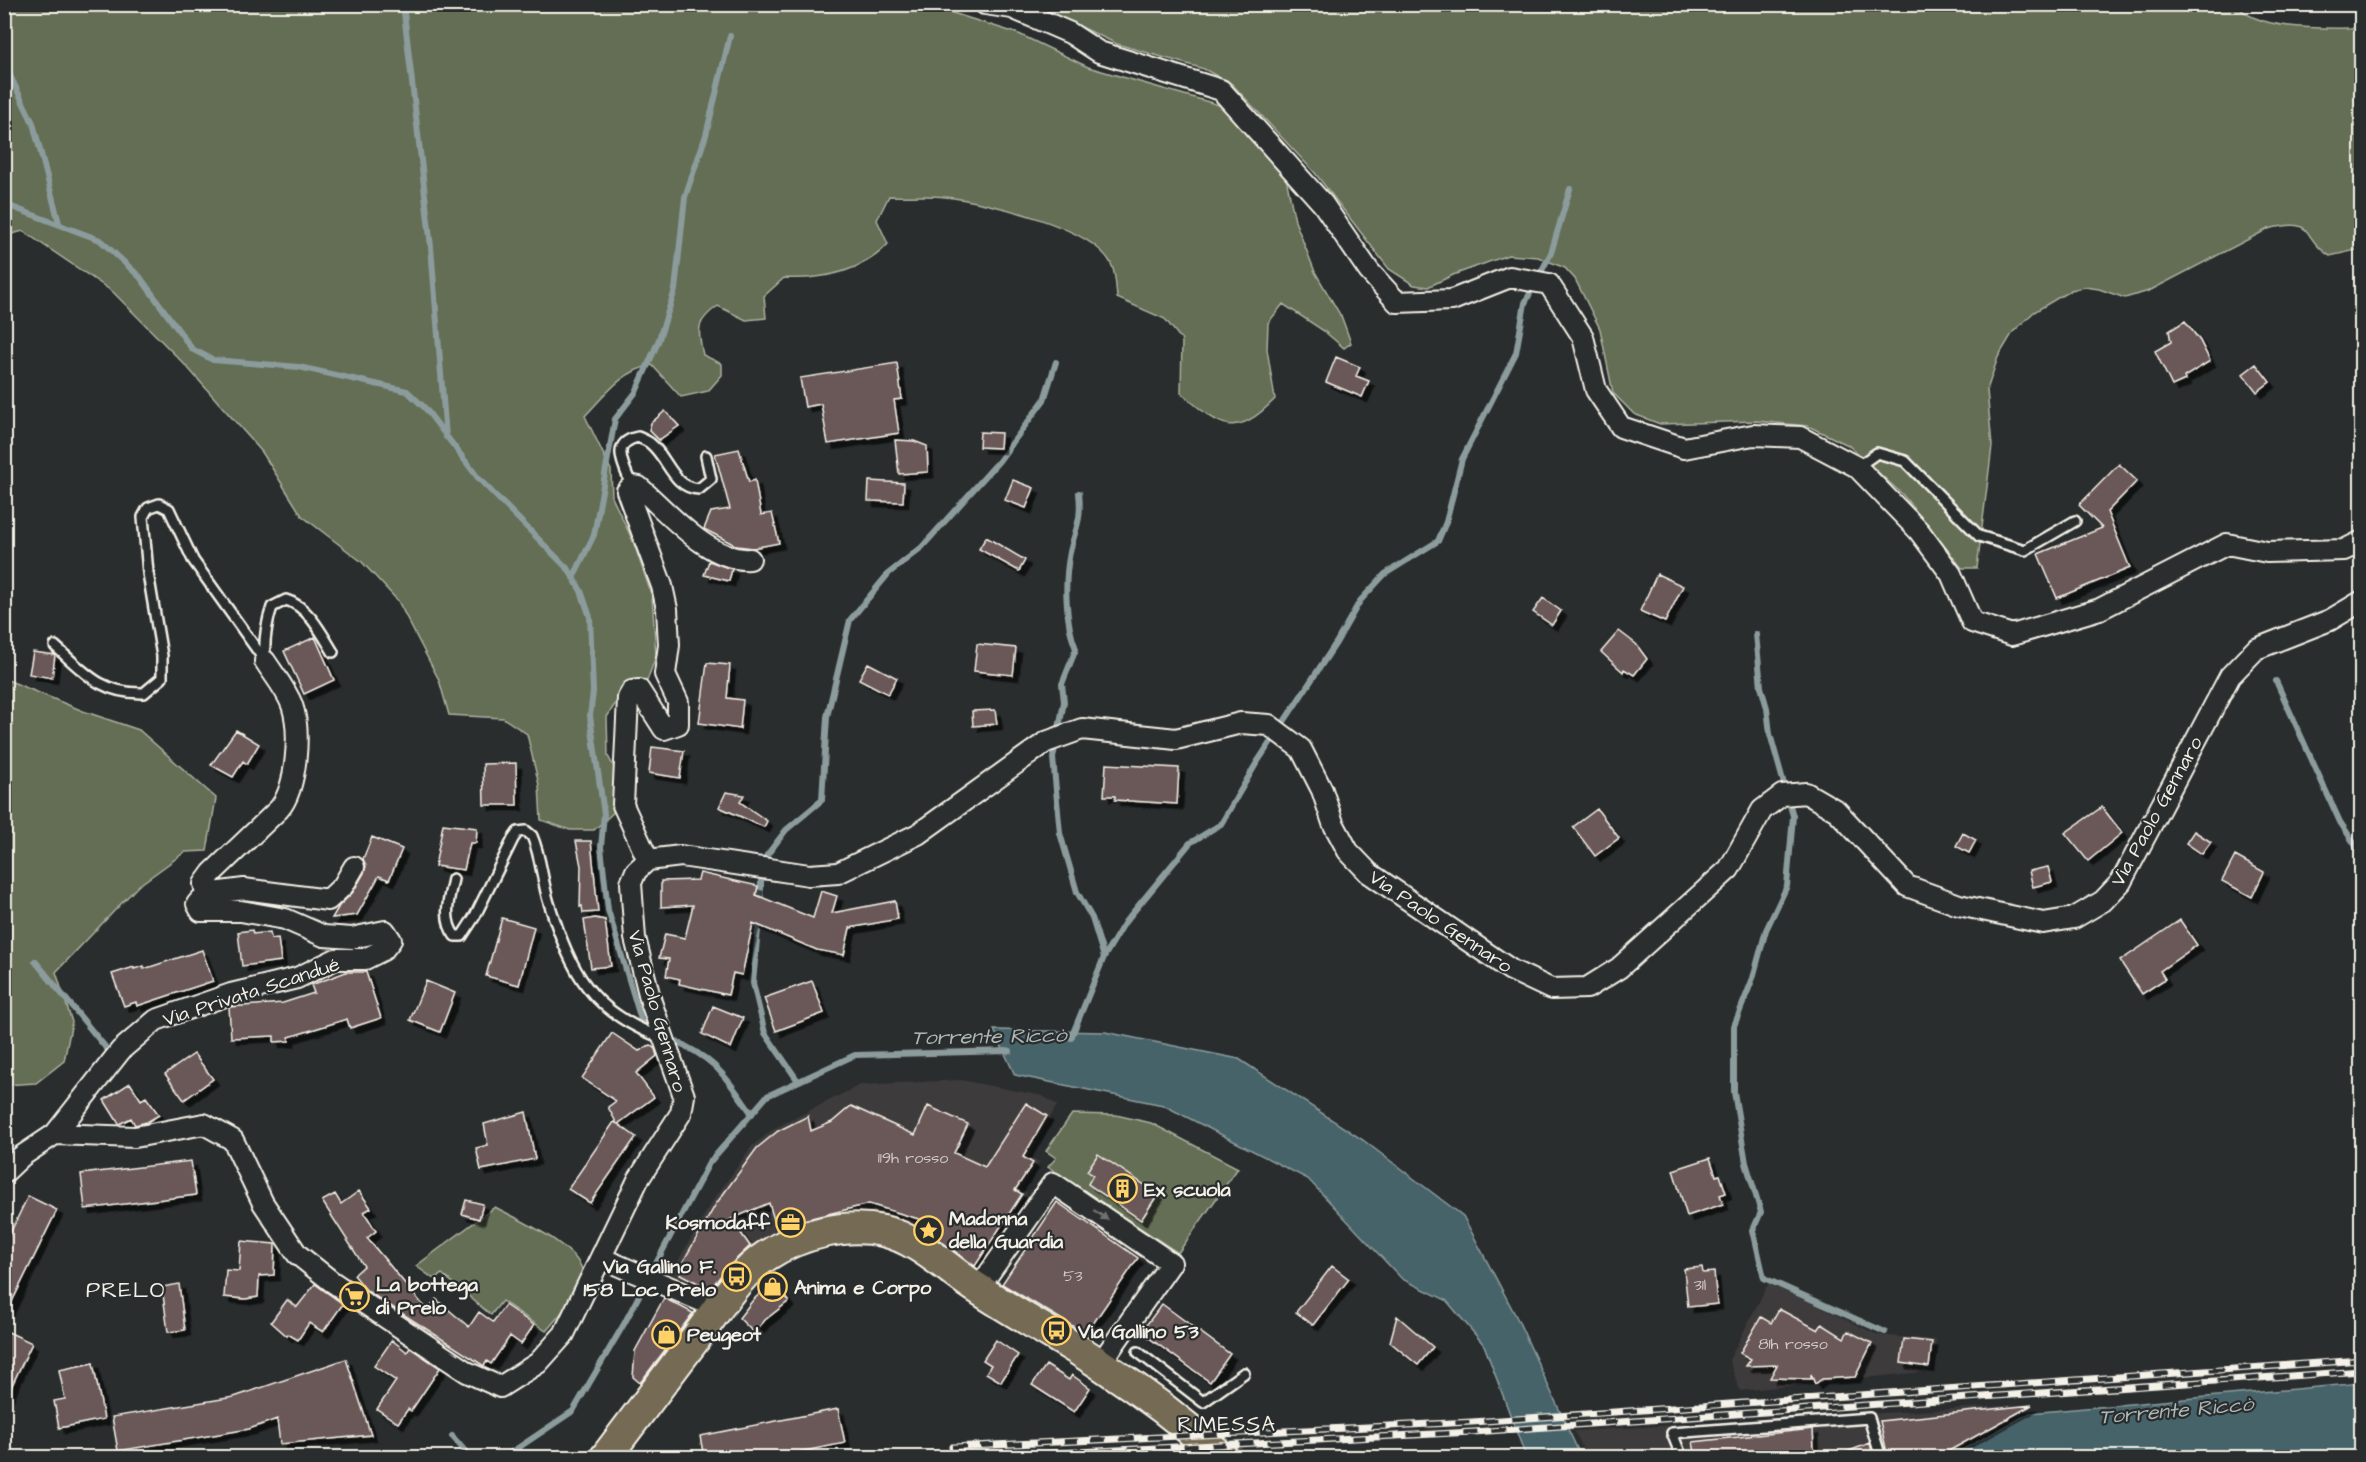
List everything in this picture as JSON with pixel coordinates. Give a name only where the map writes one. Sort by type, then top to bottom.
[{"type":"main road","points":[[605,1458],[746,1273],[783,1246],[818,1234],[864,1227],[887,1232],[910,1242],[978,1289],[1100,1364],[1155,1390],[1183,1423],[1222,1458]]},
{"type":"street","points":[[985,4],[1012,8],[1070,33],[1099,52],[1221,90],[1323,204],[1369,272],[1397,302],[1452,300],[1510,277],[1549,284],[1583,337],[1596,390],[1621,427],[1684,448],[1753,435],[1800,437],[1857,467],[1919,531],[1951,574],[1972,622],[2012,635],[2100,609],[2227,544],[2267,552],[2344,549],[2361,541]]},
{"type":"street","points":[[648,860],[623,806],[628,698],[632,691],[639,690],[664,729],[678,724],[680,709],[665,674],[669,645],[667,609],[662,586],[627,491],[632,486],[639,487],[708,549],[743,560],[750,559]]},
{"type":"street","name":"Via Paolo Gennaro","points":[[55,1134],[135,1137],[204,1124],[233,1140],[263,1203],[297,1254],[331,1281],[467,1372],[500,1386],[538,1363],[564,1334],[606,1260],[638,1180],[681,1113],[684,1096],[664,1039],[634,938],[631,883],[636,871],[648,860],[681,856],[808,875],[838,873],[918,834],[1046,741],[1082,729],[1176,739],[1241,723],[1269,725],[1301,749],[1322,789],[1333,823],[1348,851],[1369,873],[1511,970],[1551,988],[1587,988],[1619,968],[1729,869],[1762,810],[1782,795],[1806,793],[1837,811],[1907,886],[1959,905],[2043,923],[2074,918],[2103,901],[2121,882],[2230,676],[2256,649],[2330,620],[2361,601]]},
{"type":"street","points":[[265,661],[291,703],[295,715],[296,738],[291,786],[286,801],[279,809],[212,873],[204,884],[206,894],[244,889],[328,900],[343,886],[354,867]]},
{"type":"street","name":"Via Privata Scandué","points":[[55,1134],[121,1050],[156,1020],[231,994],[297,978],[336,959],[365,959],[383,950],[391,940],[385,931],[352,938],[324,936],[274,917],[241,911],[201,911],[196,904],[206,894]]},
{"type":"street","points":[[4,1173],[22,1156],[55,1134]]},
{"type":"street","points":[[978,1289],[1053,1183],[1172,1263],[1100,1364]]},
{"type":"street","points":[[606,1260],[718,1308]]},
{"type":"lane","points":[[632,486],[623,465],[621,448],[624,441],[638,437],[651,444],[674,475],[692,488],[699,489],[711,479],[706,456]]},
{"type":"lane","points":[[1857,467],[1877,453],[1905,461],[1978,536],[2025,549],[2075,521]]},
{"type":"lane","points":[[55,646],[91,680],[116,691],[144,693],[162,678],[162,656],[148,573],[143,517],[148,508],[159,504],[169,510],[193,560],[265,661]]},
{"type":"lane","points":[[265,661],[264,647],[272,607],[286,600],[294,602],[315,623],[333,652]]},
{"type":"lane","points":[[453,879],[447,903],[448,923],[455,936],[462,936],[475,916],[513,839],[518,832],[526,831],[532,836],[549,903],[581,982],[596,999],[629,1024],[664,1039]]},
{"type":"lane","points":[[1138,1352],[1203,1402],[1244,1373]]},
{"type":"lane","points":[[1155,1390],[1167,1374]]},
{"type":"lane","points":[[1682,1458],[1672,1433],[1869,1418],[1881,1458]]},
{"type":"shaded area","points":[[961,1080],[1043,1096],[1057,1105],[1029,1156],[1039,1162],[1021,1188],[1027,1193],[976,1274],[918,1237],[926,1226],[869,1210],[843,1220],[715,1296],[671,1273],[712,1202],[752,1146],[775,1128],[860,1085]]},
{"type":"shaded area","points":[[1769,1282],[1878,1335],[1936,1340],[1931,1371],[1740,1391],[1729,1360]]},
{"type":"shaded area","points":[[2020,1405],[2022,1414],[1941,1458],[1587,1457],[1574,1431]]},
{"type":"green space","points":[[5,5],[917,5],[937,8],[1019,34],[1088,67],[1219,105],[1266,149],[1286,178],[1295,221],[1315,272],[1342,318],[1351,343],[1344,348],[1324,331],[1283,304],[1268,323],[1267,349],[1275,399],[1248,420],[1238,424],[1227,424],[1206,414],[1181,393],[1182,340],[1165,319],[1117,298],[1112,266],[1102,252],[1085,239],[1037,218],[985,204],[945,197],[889,196],[877,220],[888,244],[878,254],[854,268],[826,276],[784,278],[764,296],[766,318],[746,320],[718,306],[705,317],[699,332],[703,355],[722,364],[722,375],[708,391],[681,397],[652,365],[623,378],[585,416],[611,470],[612,497],[633,541],[652,596],[656,656],[647,681],[629,681],[607,717],[608,756],[616,771],[613,813],[594,830],[570,830],[541,820],[539,785],[527,734],[503,718],[449,715],[439,680],[398,601],[362,562],[302,516],[262,452],[188,368],[113,292],[23,231],[5,236]]},
{"type":"green space","points":[[1035,5],[2237,5],[2247,14],[2277,24],[2313,28],[2361,28],[2361,249],[2330,256],[2320,249],[2302,227],[2295,225],[2268,229],[2149,291],[2125,298],[2085,287],[2071,290],[2034,312],[2013,332],[1998,357],[1987,390],[1992,446],[1977,568],[1962,568],[1902,494],[1848,445],[1808,426],[1756,421],[1660,424],[1634,414],[1613,393],[1600,329],[1575,279],[1565,268],[1538,257],[1508,255],[1453,275],[1428,287],[1414,285],[1389,269],[1315,173],[1232,84],[1204,69],[1117,44]]},
{"type":"green space","points":[[5,679],[83,711],[139,730],[216,798],[207,851],[185,852],[138,886],[56,972],[72,1022],[64,1061],[36,1083],[5,1085]]},
{"type":"green space","points":[[1072,1114],[1116,1115],[1151,1123],[1238,1168],[1178,1253],[1048,1167],[1056,1158],[1046,1151]]},
{"type":"green space","points":[[495,1207],[548,1236],[574,1256],[581,1266],[582,1283],[568,1305],[546,1331],[502,1301],[491,1315],[442,1274],[434,1279],[416,1266]]},
{"type":"water","points":[[994,1030],[1105,1032],[1239,1059],[1363,1140],[1463,1216],[1518,1320],[1581,1457],[1526,1457],[1484,1345],[1446,1300],[1402,1279],[1308,1179],[1163,1105],[1015,1075]]},
{"type":"water","points":[[2361,1383],[2361,1454],[2323,1458],[1949,1457],[2030,1413]]},
{"type":"building","points":[[2185,321],[2200,341],[2210,361],[2184,377],[2185,380],[2172,386],[2155,351],[2171,342],[2169,331]]},
{"type":"building","points":[[1336,357],[1360,367],[1356,376],[1369,381],[1362,397],[1326,382]]},
{"type":"building","points":[[897,363],[902,399],[894,400],[899,433],[828,444],[821,404],[805,407],[800,378]]},
{"type":"building","points":[[2256,364],[2270,382],[2257,392],[2243,374]]},
{"type":"building","points":[[665,411],[679,426],[659,440],[649,430],[651,423]]},
{"type":"building","points":[[980,432],[1001,433],[1000,448],[979,447]]},
{"type":"building","points":[[895,440],[914,441],[927,446],[928,472],[899,474]]},
{"type":"building","points":[[739,449],[749,482],[755,480],[761,515],[772,513],[779,543],[753,548],[737,546],[704,529],[711,512],[730,509],[715,454]]},
{"type":"building","points":[[2119,464],[2137,481],[2107,512],[2130,568],[2057,598],[2038,554],[2102,528],[2079,505]]},
{"type":"building","points":[[1013,480],[1034,488],[1026,508],[1005,500]]},
{"type":"building","points":[[869,481],[904,483],[903,502],[868,501]]},
{"type":"building","points":[[986,537],[1025,560],[1019,571],[979,549]]},
{"type":"building","points":[[709,561],[732,569],[729,581],[704,575]]},
{"type":"building","points":[[1657,574],[1683,586],[1665,622],[1640,611]]},
{"type":"building","points":[[1543,598],[1561,611],[1552,625],[1533,612]]},
{"type":"building","points":[[1619,631],[1636,644],[1647,659],[1634,675],[1624,669],[1623,672],[1601,652]]},
{"type":"building","points":[[315,637],[334,680],[304,694],[284,651]]},
{"type":"building","points":[[977,644],[1016,648],[1013,675],[974,671]]},
{"type":"building","points":[[33,652],[55,655],[52,678],[29,674]]},
{"type":"building","points":[[707,663],[730,665],[727,698],[743,700],[740,729],[699,723]]},
{"type":"building","points":[[868,663],[897,678],[888,694],[859,679]]},
{"type":"building","points":[[995,710],[997,724],[973,726],[972,711]]},
{"type":"building","points":[[236,730],[259,744],[247,764],[243,761],[233,777],[211,765]]},
{"type":"building","points":[[652,747],[684,751],[680,778],[649,773]]},
{"type":"building","points":[[516,763],[517,805],[484,805],[483,764]]},
{"type":"building","points":[[1106,764],[1179,768],[1177,804],[1115,800],[1115,796],[1104,796]]},
{"type":"building","points":[[726,792],[744,795],[740,802],[767,821],[764,827],[719,807]]},
{"type":"building","points":[[2102,807],[2122,833],[2088,861],[2065,833]]},
{"type":"building","points":[[1597,809],[1619,838],[1595,856],[1573,827]]},
{"type":"building","points":[[443,824],[477,828],[476,843],[470,843],[464,870],[435,866]]},
{"type":"building","points":[[2194,831],[2211,842],[2202,854],[2186,843]]},
{"type":"building","points":[[1963,833],[1976,840],[1969,853],[1956,846]]},
{"type":"building","points":[[372,837],[402,849],[389,880],[379,876],[357,915],[332,918],[339,906],[353,892],[364,873],[366,866],[363,859]]},
{"type":"building","points":[[576,841],[591,841],[598,912],[583,913],[582,906],[580,907],[581,866]]},
{"type":"building","points":[[2235,856],[2264,872],[2252,897],[2222,881]]},
{"type":"building","points":[[2048,867],[2052,882],[2033,887],[2029,871]]},
{"type":"building","points":[[700,873],[758,886],[756,895],[813,918],[821,891],[837,896],[832,913],[895,901],[898,919],[850,928],[844,955],[817,950],[753,923],[742,975],[733,973],[728,995],[679,984],[680,979],[666,976],[669,959],[659,958],[665,934],[685,938],[693,905],[661,907],[661,881],[698,880]]},
{"type":"building","points":[[502,918],[534,927],[519,985],[486,976]]},
{"type":"building","points":[[595,918],[605,920],[611,966],[591,968],[584,920]]},
{"type":"building","points":[[2180,920],[2197,945],[2160,971],[2165,979],[2142,994],[2120,961]]},
{"type":"building","points":[[252,930],[253,934],[270,932],[271,939],[278,938],[281,961],[242,966],[238,932]]},
{"type":"building","points":[[202,950],[213,981],[137,1006],[136,1002],[124,1006],[112,974],[134,967],[134,969],[144,966],[144,969]]},
{"type":"building","points":[[346,972],[366,972],[381,1018],[350,1028],[347,1019],[289,1037],[289,1041],[274,1042],[274,1036],[231,1038],[229,1007],[283,1003],[314,993],[311,985]]},
{"type":"building","points":[[426,981],[455,993],[440,1032],[410,1020]]},
{"type":"building","points":[[812,981],[824,1013],[776,1031],[764,998]]},
{"type":"building","points":[[713,1006],[743,1018],[731,1048],[702,1034]]},
{"type":"building","points":[[612,1033],[639,1051],[650,1045],[655,1049],[657,1056],[636,1073],[654,1097],[618,1124],[636,1137],[590,1203],[568,1189],[614,1122],[617,1124],[608,1107],[616,1101],[582,1078]]},
{"type":"building","points":[[194,1054],[213,1079],[184,1100],[165,1074]]},
{"type":"building","points":[[130,1083],[141,1100],[146,1097],[159,1115],[147,1122],[135,1125],[131,1118],[119,1124],[104,1100]]},
{"type":"building","points":[[1026,1103],[1047,1116],[1023,1157],[1033,1163],[1015,1190],[1022,1194],[975,1266],[927,1231],[932,1223],[869,1204],[803,1220],[777,1230],[769,1203],[731,1219],[750,1246],[727,1268],[710,1289],[680,1274],[680,1267],[716,1204],[757,1148],[778,1131],[808,1116],[811,1131],[832,1122],[851,1106],[915,1135],[928,1106],[968,1124],[954,1153],[985,1167]]},
{"type":"building","points":[[526,1112],[535,1159],[481,1170],[476,1148],[488,1145],[484,1124]]},
{"type":"building","name":"Ex scuola","points":[[1098,1154],[1158,1194],[1141,1220],[1088,1184],[1093,1175],[1087,1171]]},
{"type":"building","points":[[1710,1158],[1716,1176],[1720,1175],[1726,1193],[1720,1195],[1723,1204],[1687,1216],[1673,1170]]},
{"type":"building","points":[[191,1161],[196,1195],[85,1209],[81,1174]]},
{"type":"building","points":[[359,1191],[371,1208],[364,1212],[376,1231],[367,1238],[427,1310],[436,1299],[469,1327],[479,1312],[493,1322],[505,1305],[534,1325],[521,1344],[510,1336],[491,1364],[487,1361],[484,1366],[367,1291],[354,1275],[364,1266],[322,1201],[335,1194],[341,1204]]},
{"type":"building","points":[[28,1196],[57,1210],[4,1318],[4,1246]]},
{"type":"building","points":[[466,1200],[483,1204],[479,1219],[462,1214]]},
{"type":"building","points":[[1057,1202],[1138,1258],[1086,1334],[1002,1284]]},
{"type":"building","points":[[241,1241],[275,1244],[274,1275],[259,1276],[258,1297],[245,1299],[224,1297],[226,1270],[239,1271]]},
{"type":"building","points":[[1332,1266],[1349,1279],[1313,1325],[1296,1312]]},
{"type":"building","points":[[1702,1267],[1703,1273],[1714,1272],[1717,1304],[1688,1307],[1684,1269]]},
{"type":"building","points":[[774,1281],[789,1301],[765,1320],[754,1333],[739,1318],[753,1300]]},
{"type":"building","points":[[179,1284],[185,1330],[168,1332],[162,1287]]},
{"type":"building","points":[[315,1284],[343,1304],[323,1332],[309,1323],[298,1340],[288,1334],[287,1336],[271,1322],[287,1300],[297,1307]]},
{"type":"building","name":"Peugeot","points":[[664,1298],[693,1313],[640,1383],[633,1377],[635,1351]]},
{"type":"building","points":[[1162,1304],[1230,1354],[1210,1382],[1141,1332]]},
{"type":"building","points":[[1779,1309],[1818,1330],[1822,1324],[1844,1338],[1848,1331],[1872,1343],[1855,1377],[1822,1379],[1815,1384],[1811,1374],[1811,1379],[1770,1378],[1777,1365],[1746,1366],[1751,1359],[1740,1353],[1761,1317],[1771,1323]]},
{"type":"building","points":[[1397,1316],[1433,1347],[1418,1365],[1390,1342]]},
{"type":"building","points":[[4,1330],[32,1343],[4,1402]]},
{"type":"building","points":[[1904,1339],[1932,1342],[1929,1367],[1901,1363]]},
{"type":"building","points":[[392,1340],[407,1352],[410,1348],[440,1368],[411,1411],[408,1409],[398,1423],[377,1409],[396,1381],[374,1366]]},
{"type":"building","points":[[996,1340],[1018,1355],[1001,1382],[986,1373],[991,1365],[983,1360]]},
{"type":"building","points":[[346,1359],[371,1435],[280,1444],[277,1419],[249,1429],[118,1451],[112,1417],[234,1397]]},
{"type":"building","points":[[93,1363],[104,1419],[59,1428],[54,1401],[65,1399],[59,1370]]},
{"type":"building","points":[[1046,1365],[1069,1380],[1072,1375],[1090,1388],[1074,1412],[1032,1385]]},
{"type":"building","points":[[2032,1405],[1936,1458],[1888,1458],[1880,1421]]},
{"type":"building","points":[[838,1409],[845,1443],[769,1458],[704,1458],[700,1436]]},
{"type":"building","points":[[1813,1429],[1814,1450],[1751,1458],[1696,1458],[1693,1442]]},
{"type":"building","points":[[1870,1443],[1874,1458],[1837,1458],[1836,1456]]},
{"type":"waterway","points":[[403,4],[431,247],[446,437]]},
{"type":"waterway","points":[[573,578],[594,535],[615,419],[636,392],[658,342],[675,290],[685,197],[706,135],[730,36]]},
{"type":"waterway","points":[[4,63],[33,123],[59,223]]},
{"type":"waterway","points":[[1071,1038],[1104,957],[1125,922],[1190,843],[1221,824],[1256,764],[1336,643],[1360,601],[1385,574],[1438,541],[1446,522],[1462,459],[1516,353],[1525,303],[1551,253],[1570,189]]},
{"type":"waterway","points":[[4,204],[100,240],[140,277],[192,349],[213,360],[299,367],[407,391],[425,408],[479,479],[569,570],[581,591],[590,617],[593,692],[590,716],[604,814],[601,847],[608,910],[641,1020],[654,1031]]},
{"type":"waterway","points":[[761,904],[761,863],[786,830],[822,800],[827,717],[850,620],[889,573],[922,547],[999,461],[1044,400],[1056,362]]},
{"type":"waterway","points":[[1079,493],[1079,517],[1070,552],[1066,588],[1070,627],[1076,649],[1062,684],[1064,702],[1053,758],[1060,833],[1077,892],[1092,918],[1104,957]]},
{"type":"waterway","points":[[1756,634],[1761,687],[1767,708],[1770,734],[1793,816],[1787,886],[1766,930],[1753,978],[1734,1026],[1734,1092],[1746,1163],[1761,1212],[1753,1230],[1764,1278],[1885,1332]]},
{"type":"waterway","points":[[2276,681],[2340,822],[2362,855]]},
{"type":"waterway","points":[[759,918],[753,983],[765,1033],[798,1081]]},
{"type":"waterway","points":[[35,961],[106,1048]]},
{"type":"waterway","points":[[669,1038],[698,1053],[717,1068],[752,1114]]},
{"type":"waterway","name":"Torrente Riccò","points":[[503,1458],[573,1411],[624,1324],[709,1163],[767,1096],[855,1055],[1010,1051]]},
{"type":"waterway","points":[[452,1436],[471,1458]]},
{"type":"railway","points":[[952,1447],[1472,1422],[2362,1360]]},
{"type":"railway","points":[[960,1458],[1473,1432],[2362,1371]]},
{"type":"place","name":"Ex scuola","points":[[1123,1189]]},
{"type":"place","name":"Kosmodaff","points":[[791,1222]]},
{"type":"place","name":"Madonna della Guardia","points":[[928,1230]]},
{"type":"place","name":"Via Gallino F. 158 Loc Prelo","points":[[737,1277]]},
{"type":"place","name":"Anima e Corpo","points":[[773,1287]]},
{"type":"place","name":"La bottega di Prelo","points":[[355,1296]]},
{"type":"place","name":"Via Gallino 53","points":[[1057,1331]]},
{"type":"place","name":"Peugeot","points":[[666,1334]]},
{"type":"district","name":"PRELO","points":[[126,1289]]},
{"type":"district","name":"RIMESSA","points":[[1227,1424]]}]
